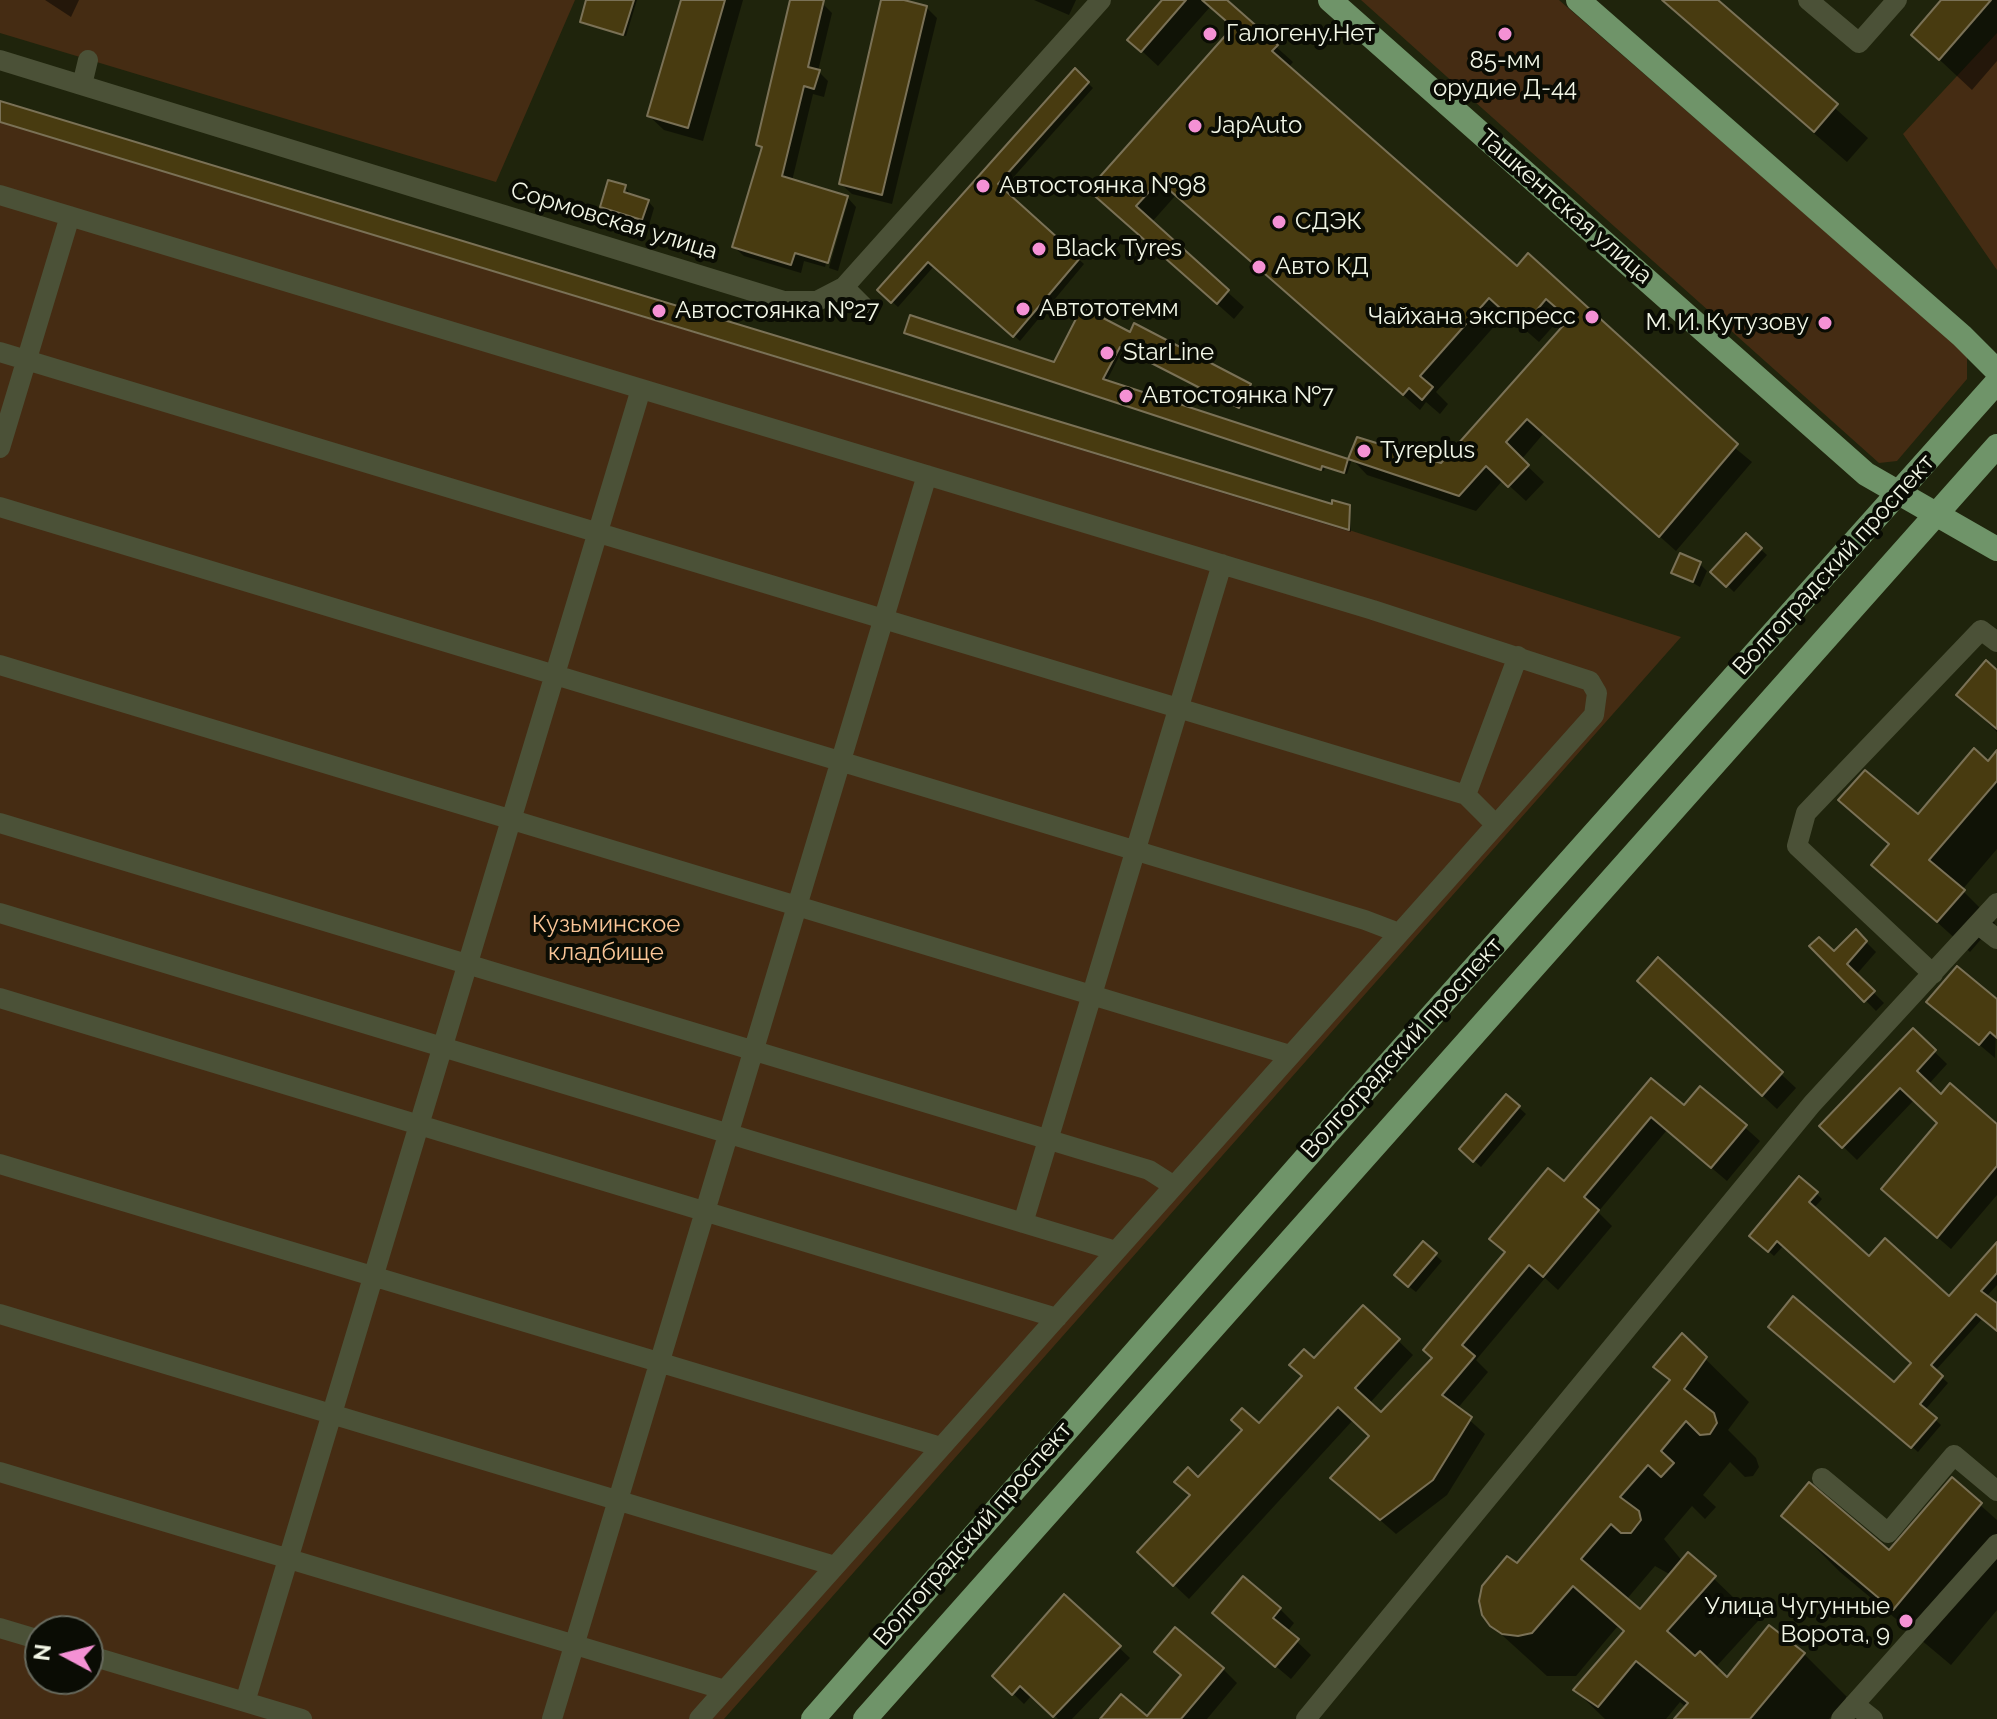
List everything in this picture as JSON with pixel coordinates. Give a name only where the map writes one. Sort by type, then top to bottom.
[{"type":"main road","name":"Ташкентская улица","points":[[1330,0],[1866,474],[1997,549]]},
{"type":"main road","points":[[1578,0],[1972,345],[1997,371]]},
{"type":"main road","name":"Волгоградский проспект","points":[[813,1719],[1376,1078],[1997,382]]},
{"type":"main road","name":"Волгоградский проспект","points":[[865,1719],[1997,446]]},
{"type":"street","name":"Сормовская улица","points":[[0,60],[784,301],[817,301],[844,287],[1101,0]]},
{"type":"street","points":[[1808,0],[1859,43],[1897,0]]},
{"type":"street","points":[[82,85],[88,60]]},
{"type":"street","points":[[0,195],[1518,656],[1590,681],[1597,693],[1594,715],[699,1719]]},
{"type":"street","points":[[0,448],[70,216]]},
{"type":"street","points":[[844,287],[866,309]]},
{"type":"street","points":[[0,352],[1466,795],[1496,825]]},
{"type":"street","points":[[245,1702],[641,389]]},
{"type":"street","points":[[552,1719],[927,475]]},
{"type":"street","points":[[0,507],[1136,850],[1399,933]]},
{"type":"street","points":[[1023,1223],[1222,564]]},
{"type":"street","points":[[1933,974],[1797,846],[1806,813],[1981,630],[1997,642]]},
{"type":"street","points":[[1466,795],[1518,656]]},
{"type":"street","points":[[0,665],[1290,1055]]},
{"type":"street","points":[[0,823],[1149,1170],[1174,1186]]},
{"type":"street","points":[[1306,1719],[1812,1104],[1997,903]]},
{"type":"street","points":[[0,913],[1116,1251]]},
{"type":"street","points":[[1979,925],[1997,939]]},
{"type":"street","points":[[0,998],[1057,1318]]},
{"type":"street","points":[[0,1164],[941,1447]]},
{"type":"street","points":[[0,1314],[835,1566]]},
{"type":"street","points":[[1822,1478],[1888,1533],[1954,1455],[1997,1491]]},
{"type":"street","points":[[0,1472],[725,1690]]},
{"type":"street","points":[[1873,1719],[1847,1711],[1997,1544]]},
{"type":"street","points":[[0,1628],[24,1635]]},
{"type":"street","points":[[104,1660],[302,1719]]},
{"type":"green space","points":[[0,0],[575,0],[496,182],[0,33]]},
{"type":"green space","points":[[1361,0],[1559,0],[1967,355],[1967,379],[1897,461],[1879,463]]},
{"type":"green space","points":[[1997,33],[1997,270],[1903,134]]},
{"type":"green space","name":"Кузьминское кладбище","points":[[0,122],[1349,530],[1681,637],[724,1719],[0,1719]]},
{"type":"building","points":[[586,0],[634,0],[623,35],[580,22]]},
{"type":"building","points":[[681,0],[725,0],[688,128],[647,116]]},
{"type":"building","points":[[790,0],[824,0],[808,67],[820,70],[814,89],[804,86],[782,176],[848,196],[828,263],[795,253],[791,265],[732,247],[762,147],[756,145]]},
{"type":"building","points":[[881,0],[904,0],[927,6],[882,195],[839,184]]},
{"type":"building","points":[[1162,0],[1186,0],[1141,52],[1127,40]]},
{"type":"building","points":[[1202,0],[1227,0],[1278,45],[1272,51],[1517,266],[1528,253],[1738,444],[1659,537],[1527,419],[1506,442],[1529,465],[1508,487],[1486,466],[1459,496],[1348,459],[1357,437],[1441,463],[1569,319],[1546,299],[1522,328],[1489,298],[1420,376],[1433,387],[1422,400],[1409,388],[1403,395],[1159,181],[1136,206],[1229,290],[1217,304],[1088,190],[1233,27]]},
{"type":"building","points":[[1662,0],[1718,0],[1838,104],[1814,132]]},
{"type":"building","points":[[1941,0],[1991,0],[1939,60],[1911,35]]},
{"type":"building","points":[[1075,68],[1089,82],[998,184],[1080,258],[1013,337],[928,262],[891,303],[877,290]]},
{"type":"building","name":"Автостоянка №27","points":[[0,101],[1332,504],[1332,500],[1350,505],[1349,530],[0,122]]},
{"type":"building","points":[[608,180],[626,185],[624,192],[649,200],[642,220],[600,207]]},
{"type":"building","points":[[1082,307],[1130,332],[1134,323],[1251,384],[1239,408],[1120,347],[1103,379],[1348,459],[1344,473],[1322,466],[1321,470],[904,333],[910,315],[1054,362]]},
{"type":"building","points":[[1746,533],[1762,548],[1726,587],[1710,572]]},
{"type":"building","points":[[1680,553],[1701,562],[1693,582],[1671,573]]},
{"type":"building","points":[[1986,660],[1997,670],[1997,729],[1956,695]]},
{"type":"building","points":[[1974,748],[1988,761],[1997,750],[1997,781],[1929,860],[1965,890],[1937,922],[1871,865],[1889,844],[1838,800],[1865,770],[1918,814]]},
{"type":"building","points":[[1856,929],[1867,941],[1847,964],[1875,991],[1864,1002],[1809,946],[1819,937],[1834,951]]},
{"type":"building","points":[[1658,957],[1783,1072],[1762,1096],[1637,981]]},
{"type":"building","points":[[1957,966],[1997,999],[1997,1038],[1990,1032],[1979,1045],[1926,1002]]},
{"type":"building","points":[[1913,1028],[1936,1050],[1917,1071],[1941,1094],[1950,1083],[1997,1124],[1997,1166],[1937,1238],[1881,1189],[1937,1123],[1900,1088],[1842,1148],[1819,1126]]},
{"type":"building","points":[[1651,1078],[1684,1105],[1700,1086],[1747,1125],[1711,1168],[1651,1117],[1584,1197],[1599,1210],[1543,1277],[1529,1265],[1462,1345],[1475,1356],[1442,1395],[1472,1417],[1433,1480],[1380,1520],[1330,1478],[1369,1436],[1338,1407],[1173,1586],[1137,1552],[1190,1495],[1174,1482],[1188,1467],[1198,1477],[1242,1430],[1231,1420],[1242,1408],[1259,1423],[1302,1376],[1289,1365],[1304,1349],[1314,1358],[1363,1305],[1400,1339],[1355,1388],[1381,1412],[1432,1358],[1423,1350],[1505,1252],[1489,1239],[1548,1168],[1564,1181]]},
{"type":"building","points":[[1506,1094],[1520,1106],[1473,1162],[1459,1149]]},
{"type":"building","points":[[1799,1176],[1818,1192],[1809,1202],[1869,1256],[1885,1238],[1949,1296],[1997,1242],[1997,1273],[1981,1291],[1997,1303],[1997,1331],[1976,1314],[1931,1365],[1943,1376],[1920,1404],[1937,1418],[1911,1448],[1768,1327],[1793,1296],[1894,1382],[1911,1363],[1777,1241],[1768,1252],[1749,1236]]},
{"type":"building","points":[[1423,1241],[1437,1253],[1408,1287],[1394,1275]]},
{"type":"building","points":[[1682,1333],[1707,1357],[1684,1389],[1714,1413],[1717,1423],[1710,1434],[1700,1435],[1686,1421],[1661,1451],[1674,1463],[1661,1477],[1648,1465],[1620,1497],[1639,1511],[1641,1520],[1631,1533],[1621,1533],[1611,1524],[1581,1559],[1640,1609],[1688,1552],[1716,1576],[1667,1631],[1695,1656],[1700,1651],[1727,1677],[1769,1625],[1805,1653],[1750,1719],[1674,1719],[1688,1703],[1636,1661],[1598,1707],[1573,1690],[1624,1631],[1573,1586],[1532,1633],[1518,1636],[1502,1634],[1490,1626],[1482,1615],[1479,1601],[1482,1586],[1507,1556],[1517,1563],[1670,1380],[1653,1367]]},
{"type":"building","points":[[1952,1477],[1982,1503],[1893,1610],[1781,1516],[1809,1482],[1889,1550]]},
{"type":"building","points":[[1243,1576],[1281,1608],[1273,1618],[1299,1639],[1275,1667],[1212,1613]]},
{"type":"building","points":[[1064,1594],[1121,1646],[1053,1717],[1020,1686],[1012,1695],[992,1676]]},
{"type":"building","points":[[1175,1627],[1224,1668],[1181,1719],[1100,1719],[1121,1694],[1147,1716],[1181,1675],[1154,1652]]},
{"type":"place","name":"Галогену.Нет","points":[[1210,34]]},
{"type":"place","name":"85-мм орудие Д-44","points":[[1505,34]]},
{"type":"place","name":"JapAuto","points":[[1195,126]]},
{"type":"place","name":"Автостоянка №98","points":[[983,186]]},
{"type":"place","name":"СДЭК","points":[[1279,222]]},
{"type":"place","name":"Black Tyres","points":[[1039,249]]},
{"type":"place","name":"Авто КД","points":[[1259,267]]},
{"type":"place","name":"Автототемм","points":[[1023,309]]},
{"type":"place","name":"Автостоянка №27","points":[[659,311]]},
{"type":"place","name":"Чайхана экспресс","points":[[1592,317]]},
{"type":"place","name":"М. И. Кутузову","points":[[1825,323]]},
{"type":"place","name":"StarLine","points":[[1107,353]]},
{"type":"place","name":"Автостоянка №7","points":[[1126,396]]},
{"type":"place","name":"Tyreplus","points":[[1364,451]]},
{"type":"place","name":"Улица Чугунные Ворота, 9","points":[[1906,1621]]}]
